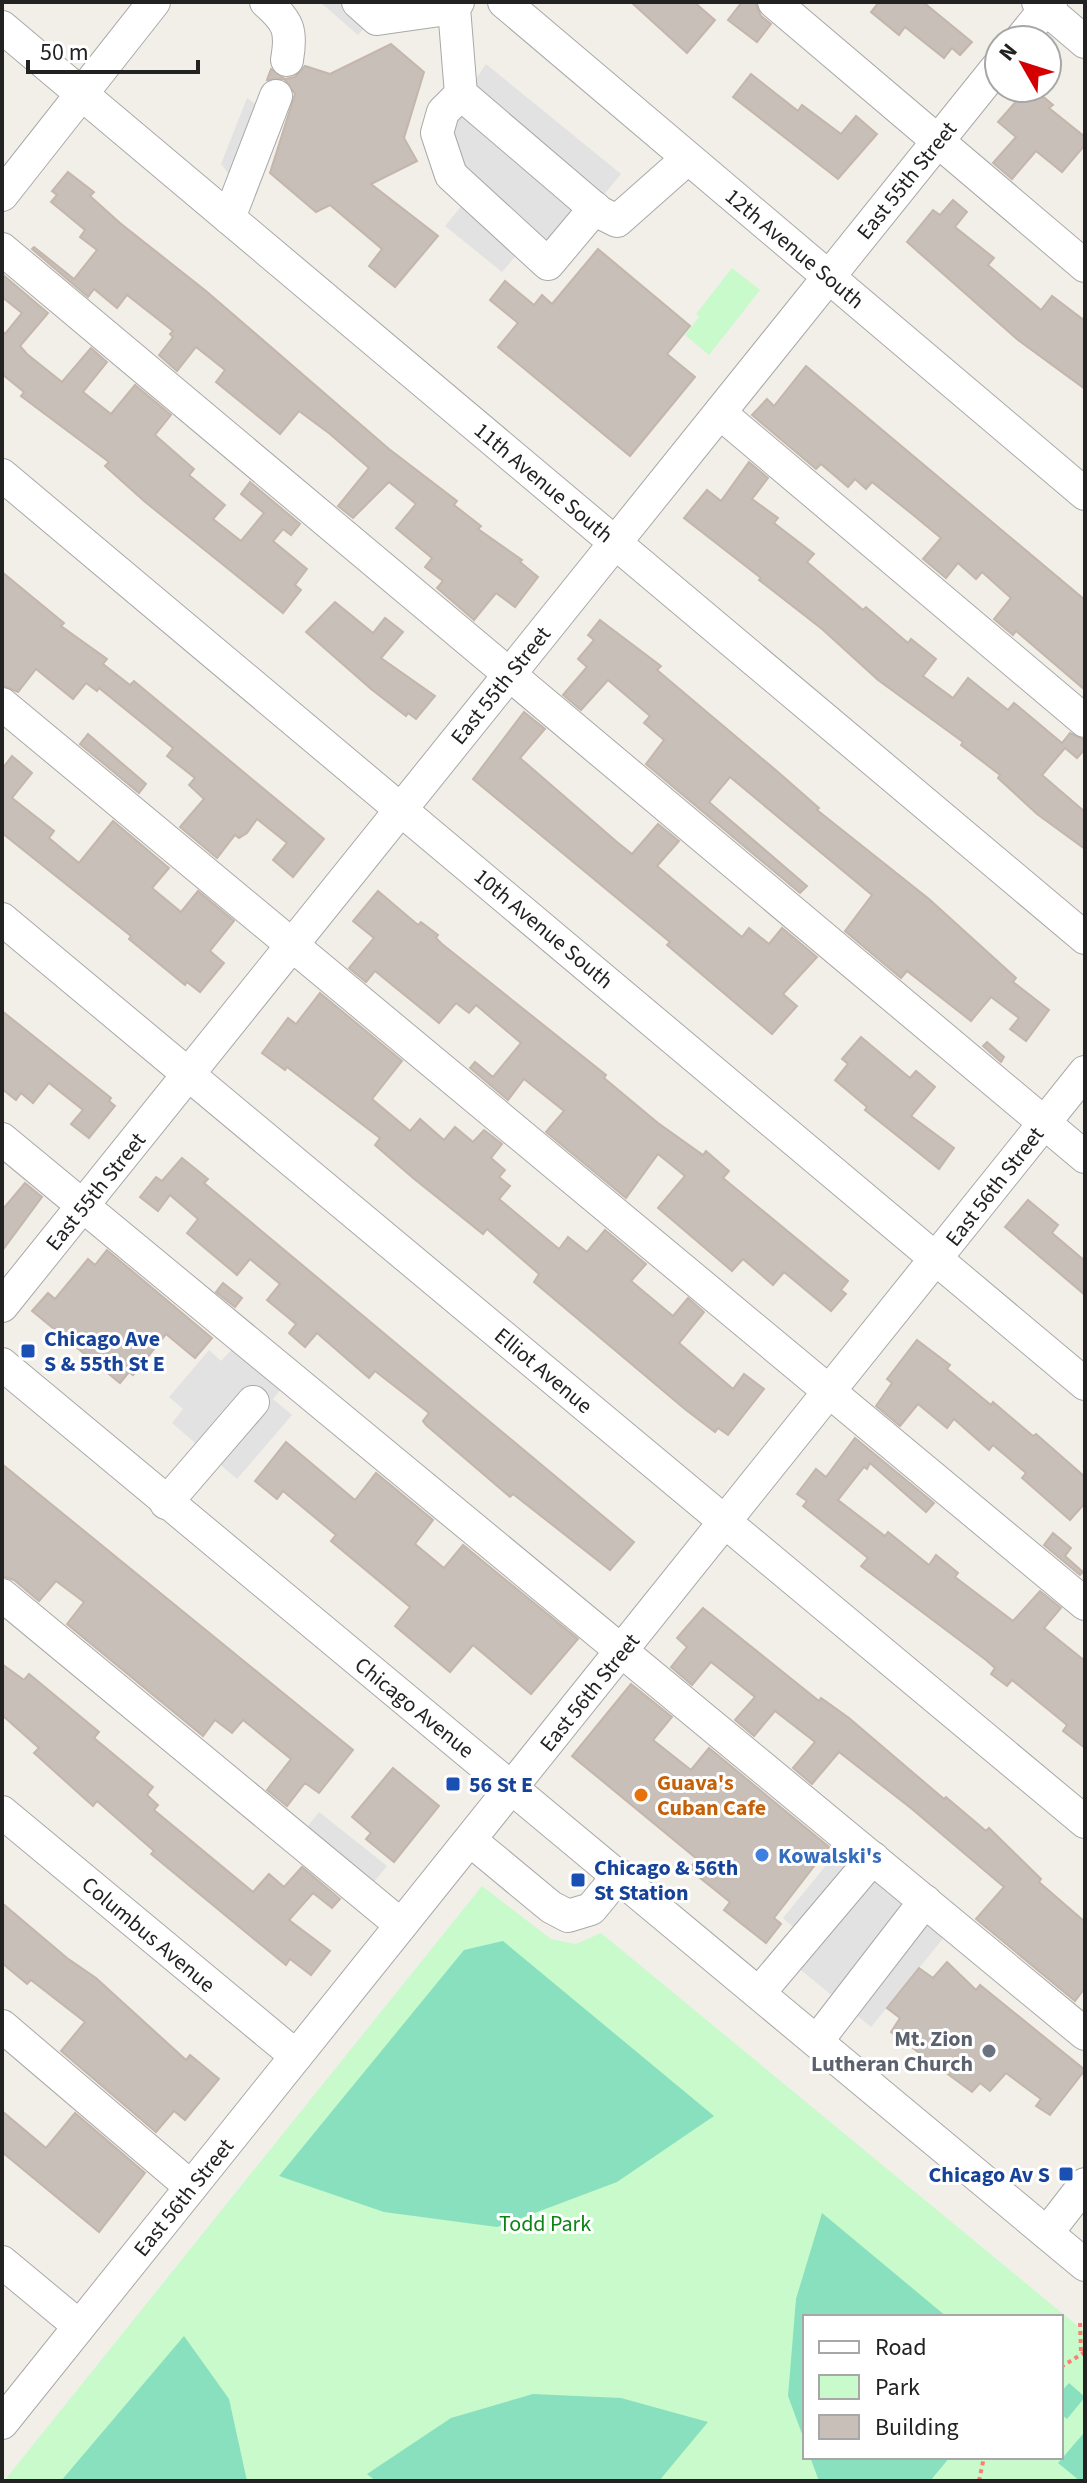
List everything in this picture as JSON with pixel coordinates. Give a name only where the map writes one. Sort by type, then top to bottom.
[{"type":"street","points":[[2,195],[154,2]]},
{"type":"street","points":[[266,2],[280,14],[292,35],[287,60]]},
{"type":"street","points":[[358,2],[377,19],[456,5],[461,94],[595,208],[617,221],[687,159]]},
{"type":"street","name":"12th Avenue South","points":[[504,2],[1085,494]]},
{"type":"street","points":[[774,2],[1085,266]]},
{"type":"street","points":[[1031,24],[1045,4],[1085,42]]},
{"type":"street","name":"11th Avenue South","points":[[2,27],[1085,938]]},
{"type":"street","name":"East 55th Street","points":[[2,1306],[983,84]]},
{"type":"street","points":[[461,94],[443,112],[437,133],[451,175],[548,264],[595,208]]},
{"type":"street","points":[[229,218],[276,96]]},
{"type":"street","points":[[2,249],[1085,1157]]},
{"type":"street","points":[[720,413],[1085,721]]},
{"type":"street","name":"10th Avenue South","points":[[2,475],[1085,1384]]},
{"type":"street","points":[[2,704],[1085,1604]]},
{"type":"street","name":"Elliot Avenue","points":[[2,919],[1085,1822]]},
{"type":"street","name":"East 56th Street","points":[[2,2423],[1085,1072]]},
{"type":"street","points":[[2,1139],[1085,2034]]},
{"type":"street","name":"Chicago Avenue","points":[[2,1364],[1085,2265]]},
{"type":"street","points":[[166,1503],[253,1402]]},
{"type":"street","points":[[2,1595],[401,1925]]},
{"type":"street","name":"Columbus Avenue","points":[[2,1812],[296,2056]]},
{"type":"street","points":[[470,1840],[551,1907],[568,1916],[591,1909],[619,1875]]},
{"type":"street","points":[[759,1993],[873,1858]]},
{"type":"street","points":[[817,2041],[925,1901]]},
{"type":"street","points":[[2,2026],[191,2187]]},
{"type":"street","points":[[1047,2233],[1085,2184]]},
{"type":"street","points":[[2,2262],[79,2326]]},
{"type":"path","points":[[1063,2366],[1083,2352],[1080,2323]]},
{"type":"path","points":[[979,2481],[984,2459]]},
{"type":"green space","points":[[732,268],[760,290],[709,355],[685,335],[699,317],[696,314]]},
{"type":"green space","name":"Todd Park","points":[[482,1886],[551,1939],[576,1944],[601,1933],[1085,2332],[1085,2481],[4,2481]]},
{"type":"green space","points":[[503,1941],[714,2116],[617,2182],[497,2227],[384,2212],[279,2176],[464,1950]]},
{"type":"green space","points":[[822,2213],[945,2315],[803,2315],[803,2437],[788,2396],[796,2299]]},
{"type":"green space","points":[[184,2336],[229,2399],[247,2481],[61,2481]]},
{"type":"green space","points":[[1069,2383],[1085,2397],[1067,2419],[1063,2416],[1063,2390]]},
{"type":"green space","points":[[533,2394],[621,2398],[708,2422],[659,2481],[376,2481],[367,2474],[451,2418]]},
{"type":"green space","points":[[1083,2434],[1085,2481],[1080,2481],[1058,2463]]},
{"type":"green space","points":[[811,2459],[948,2459],[930,2481],[819,2481]]},
{"type":"shaded area","points":[[320,2],[386,2],[358,35]]},
{"type":"shaded area","points":[[486,64],[621,174],[552,257],[530,239],[502,272],[445,226],[477,187],[461,173],[448,134],[459,104]]},
{"type":"shaded area","points":[[247,98],[265,111],[235,182],[221,164]]},
{"type":"shaded area","points":[[235,1346],[283,1387],[273,1399],[292,1415],[237,1479],[172,1423],[183,1409],[169,1397],[209,1350],[221,1361]]},
{"type":"shaded area","points":[[319,1812],[387,1866],[369,1888],[301,1835]]},
{"type":"shaded area","points":[[842,1846],[945,1936],[871,2027],[781,1954],[799,1932],[783,1918]]},
{"type":"building","points":[[631,2],[694,2],[715,20],[687,53]]},
{"type":"building","points":[[742,2],[755,2],[761,16],[771,24],[757,42],[728,20]]},
{"type":"building","points":[[879,2],[923,2],[972,42],[960,55],[952,48],[944,58],[905,27],[899,35],[871,12]]},
{"type":"building","points":[[391,44],[424,72],[404,138],[417,161],[371,184],[438,236],[395,287],[369,266],[382,249],[330,205],[316,212],[270,173],[295,94],[284,79],[267,80],[271,69],[285,79],[295,77],[305,66],[330,74]]},
{"type":"building","points":[[751,74],[798,111],[802,105],[841,134],[856,116],[877,134],[838,179],[733,97]]},
{"type":"building","points":[[1014,104],[1052,104],[1049,108],[1085,137],[1085,145],[1062,172],[1036,151],[1012,179],[993,163],[1016,137],[998,122]]},
{"type":"building","points":[[68,172],[94,192],[90,196],[120,223],[206,291],[389,449],[457,501],[454,505],[481,526],[478,529],[522,560],[520,562],[538,577],[515,607],[496,593],[474,620],[437,588],[443,581],[425,567],[432,558],[396,528],[416,504],[389,482],[353,518],[338,506],[369,468],[330,434],[299,411],[280,434],[216,382],[225,370],[196,347],[177,371],[159,355],[173,337],[170,334],[173,331],[127,295],[117,308],[94,289],[88,297],[32,249],[34,247],[74,279],[97,250],[80,237],[85,230],[51,202],[57,195],[52,191]]},
{"type":"building","points":[[953,200],[967,212],[955,227],[994,258],[988,265],[1041,310],[1052,296],[1085,321],[1085,389],[1018,340],[907,242],[933,210],[940,215]]},
{"type":"building","points":[[598,249],[690,326],[667,354],[695,377],[630,456],[498,347],[518,323],[490,300],[505,281],[534,305],[542,295],[552,304]]},
{"type":"building","points":[[2,274],[48,313],[20,346],[27,354],[62,382],[91,348],[107,362],[83,392],[111,414],[135,385],[171,415],[155,435],[194,469],[189,475],[225,505],[213,519],[241,541],[264,513],[241,494],[250,482],[300,524],[291,535],[283,529],[273,541],[307,569],[295,585],[301,590],[283,613],[144,501],[105,466],[109,462],[21,396],[24,392],[2,374],[2,331],[5,334],[22,313],[2,297]]},
{"type":"building","points":[[806,366],[1085,600],[1085,690],[1016,631],[1013,635],[994,619],[1011,598],[982,572],[976,579],[958,563],[946,578],[923,559],[941,538],[912,514],[872,482],[866,489],[855,479],[848,487],[821,464],[816,469],[752,415],[767,399],[774,406]]},
{"type":"building","points":[[749,462],[768,478],[752,499],[778,518],[774,523],[814,554],[807,562],[863,610],[866,607],[908,643],[911,639],[936,659],[923,676],[953,698],[968,678],[1008,710],[1014,703],[1062,743],[1070,733],[1085,740],[1085,749],[1077,758],[1065,748],[1042,775],[1085,812],[1085,849],[1037,814],[998,778],[1000,775],[961,745],[963,742],[878,680],[822,629],[759,580],[761,578],[684,518],[707,490],[721,501]]},
{"type":"building","points":[[2,572],[64,623],[61,626],[107,659],[103,664],[130,685],[134,681],[324,839],[293,877],[273,860],[287,843],[257,819],[247,833],[239,838],[235,835],[217,858],[180,827],[204,799],[189,785],[195,778],[167,756],[173,748],[99,688],[97,691],[86,683],[73,699],[36,669],[18,692],[2,685]]},
{"type":"building","points":[[335,602],[373,633],[385,618],[403,632],[381,658],[435,696],[416,719],[408,713],[406,716],[371,689],[306,632]]},
{"type":"building","points":[[600,620],[661,666],[657,670],[778,772],[819,808],[817,810],[929,899],[1016,978],[1013,982],[1049,1010],[1026,1041],[1010,1029],[1019,1018],[991,997],[971,1021],[907,971],[901,978],[845,931],[872,895],[730,777],[709,802],[807,886],[800,893],[646,764],[664,740],[644,723],[650,716],[608,680],[581,710],[563,695],[587,667],[578,659],[594,640],[588,635]]},
{"type":"building","points":[[524,712],[545,729],[520,758],[617,842],[632,854],[658,824],[679,841],[657,866],[713,913],[742,937],[749,928],[769,944],[782,928],[817,957],[783,994],[797,1006],[772,1034],[667,945],[670,942],[473,779]]},
{"type":"building","points":[[88,734],[146,784],[139,793],[80,744]]},
{"type":"building","points":[[12,756],[32,773],[12,798],[54,831],[49,838],[79,863],[113,821],[169,868],[152,888],[181,912],[198,891],[234,921],[210,951],[224,963],[200,992],[187,982],[185,985],[129,939],[131,936],[2,833],[2,769]]},
{"type":"building","points":[[378,891],[418,925],[421,922],[438,935],[436,938],[442,944],[606,1075],[604,1078],[658,1123],[703,1155],[706,1151],[729,1171],[723,1178],[848,1281],[841,1290],[846,1294],[831,1311],[784,1272],[773,1285],[743,1259],[732,1271],[658,1208],[685,1176],[658,1154],[626,1198],[546,1132],[564,1111],[524,1079],[508,1100],[470,1068],[475,1062],[493,1077],[521,1043],[476,1005],[469,1013],[456,1003],[439,1023],[375,971],[366,982],[349,968],[374,938],[353,921]]},
{"type":"building","points":[[320,993],[402,1061],[372,1099],[410,1131],[420,1119],[444,1140],[455,1127],[473,1142],[484,1130],[502,1144],[491,1158],[505,1170],[499,1177],[510,1186],[499,1199],[559,1249],[568,1237],[587,1252],[605,1230],[646,1264],[631,1281],[673,1316],[688,1298],[704,1312],[679,1343],[733,1389],[744,1374],[764,1389],[728,1435],[718,1428],[715,1432],[686,1410],[534,1282],[539,1274],[487,1229],[483,1234],[413,1178],[375,1145],[380,1138],[287,1067],[285,1070],[262,1053],[288,1018],[296,1024]]},
{"type":"building","points":[[2,1011],[111,1098],[109,1101],[115,1106],[89,1138],[71,1124],[83,1110],[49,1083],[33,1103],[21,1093],[16,1100],[2,1089]]},
{"type":"building","points":[[861,1037],[910,1078],[916,1071],[935,1087],[911,1116],[954,1148],[939,1169],[865,1110],[867,1107],[835,1080],[848,1064],[842,1059]]},
{"type":"building","points":[[987,1042],[1004,1057],[1001,1062],[983,1046]]},
{"type":"building","points":[[182,1158],[208,1179],[204,1183],[634,1542],[610,1570],[513,1494],[510,1497],[426,1425],[423,1421],[429,1413],[375,1371],[369,1378],[317,1333],[305,1347],[289,1333],[296,1324],[267,1300],[280,1284],[250,1259],[237,1275],[187,1233],[198,1219],[170,1195],[158,1211],[140,1197],[156,1177],[162,1181]]},
{"type":"building","points":[[25,1183],[42,1197],[2,1251],[2,1210]]},
{"type":"building","points":[[1028,1200],[1058,1225],[1052,1233],[1085,1261],[1085,1295],[1005,1227]]},
{"type":"building","points":[[107,1250],[212,1338],[195,1358],[166,1334],[133,1375],[129,1372],[120,1383],[32,1311],[48,1293],[55,1299],[88,1259],[95,1265]]},
{"type":"building","points":[[223,1283],[242,1298],[235,1307],[216,1292]]},
{"type":"building","points":[[917,1340],[950,1365],[947,1369],[991,1405],[993,1402],[1033,1436],[1036,1434],[1085,1477],[1085,1503],[1070,1520],[1022,1478],[1026,1473],[993,1445],[989,1450],[954,1419],[947,1428],[918,1404],[900,1426],[876,1406],[892,1383],[887,1379]]},
{"type":"building","points":[[855,1438],[934,1503],[926,1512],[870,1463],[838,1500],[885,1536],[888,1532],[929,1565],[936,1555],[958,1573],[955,1577],[1013,1621],[1040,1591],[1061,1608],[1044,1628],[1085,1661],[1085,1748],[1063,1731],[1067,1725],[1012,1680],[1007,1686],[991,1674],[995,1668],[986,1660],[861,1566],[868,1558],[803,1506],[807,1501],[797,1494],[816,1469],[826,1477]]},
{"type":"building","points":[[286,1442],[355,1500],[376,1473],[433,1520],[415,1544],[444,1568],[463,1545],[578,1639],[531,1694],[473,1645],[450,1672],[395,1626],[410,1607],[331,1541],[336,1535],[283,1491],[277,1499],[255,1481]]},
{"type":"building","points":[[2,1464],[353,1750],[319,1793],[305,1783],[287,1806],[267,1790],[291,1759],[243,1720],[232,1733],[215,1720],[203,1736],[67,1624],[84,1602],[56,1581],[39,1601],[14,1580],[2,1576]]},
{"type":"building","points":[[1053,1533],[1071,1548],[1065,1556],[1083,1572],[1080,1575],[1044,1545]]},
{"type":"building","points":[[703,1608],[819,1701],[821,1698],[849,1718],[944,1799],[946,1797],[986,1831],[989,1828],[1041,1879],[1039,1882],[1085,1922],[1085,1988],[1075,2001],[976,1919],[1004,1887],[912,1809],[839,1752],[812,1784],[793,1768],[815,1742],[775,1711],[754,1736],[735,1720],[755,1697],[711,1662],[692,1685],[671,1667],[687,1647],[677,1638]]},
{"type":"building","points":[[2,1664],[24,1680],[29,1674],[99,1732],[94,1738],[153,1787],[147,1795],[158,1805],[154,1810],[253,1892],[269,1874],[284,1887],[302,1867],[340,1899],[332,1908],[313,1893],[289,1920],[330,1951],[311,1975],[290,1959],[286,1965],[151,1854],[154,1851],[97,1801],[93,1806],[34,1753],[39,1748],[2,1715]]},
{"type":"building","points":[[631,1684],[672,1717],[653,1740],[691,1770],[709,1748],[829,1847],[774,1918],[781,1924],[766,1943],[724,1910],[730,1902],[689,1869],[697,1859],[572,1756]]},
{"type":"building","points":[[393,1768],[439,1806],[394,1862],[366,1839],[371,1833],[352,1817]]},
{"type":"building","points":[[2,1903],[67,1958],[96,1978],[186,2060],[190,2055],[219,2079],[185,2120],[174,2111],[156,2132],[61,2051],[85,2022],[31,1980],[27,1984],[2,1963]]},
{"type":"building","name":"Mt. Zion Lutheran Church","points":[[947,1962],[976,1990],[980,1985],[1085,2070],[1050,2115],[1036,2106],[1041,2099],[1006,2073],[990,2091],[980,2083],[972,2092],[891,2032],[900,2018],[887,2008],[919,1968],[933,1978]]},
{"type":"building","points":[[2,2111],[46,2148],[75,2113],[145,2173],[99,2232],[2,2152]]},
{"type":"place","name":"Chicago Ave S & 55th St E","points":[[28,1351]]},
{"type":"place","name":"56 St E","points":[[453,1784]]},
{"type":"place","name":"Guava's Cuban Cafe","points":[[641,1795]]},
{"type":"place","name":"Kowalski's","points":[[762,1855]]},
{"type":"place","name":"Chicago & 56th St Station","points":[[578,1880]]},
{"type":"place","name":"Mt. Zion Lutheran Church","points":[[989,2051]]},
{"type":"place","name":"Chicago Av S","points":[[1066,2174]]}]
